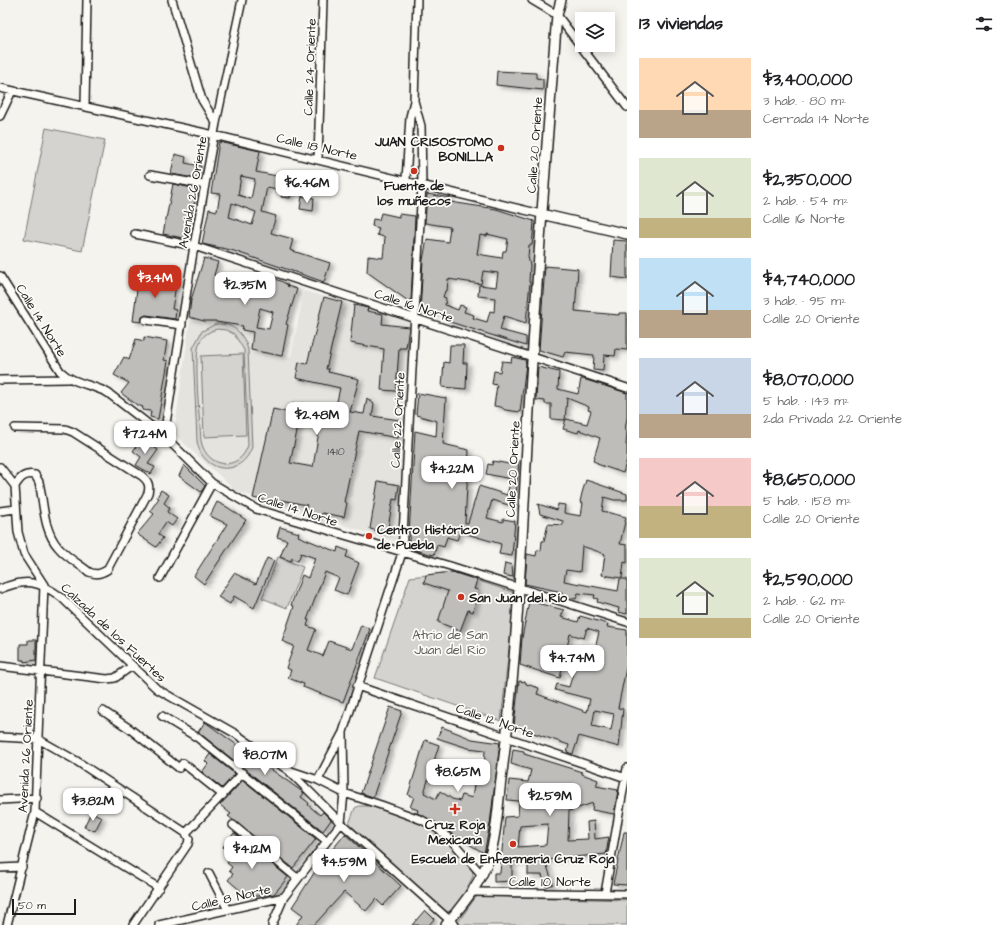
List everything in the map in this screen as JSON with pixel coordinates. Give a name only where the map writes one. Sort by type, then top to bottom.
[{"type":"street","points":[[85,106],[87,0]]},
{"type":"street","points":[[172,0],[202,100],[216,123]]},
{"type":"street","name":"Avenida 26 Oriente","points":[[164,436],[194,246],[214,134],[242,0]]},
{"type":"street","name":"Calle 24 Oriente","points":[[318,159],[323,0]]},
{"type":"street","name":"Calle 22 Oriente","points":[[406,180],[410,117],[414,101],[417,0]]},
{"type":"street","points":[[532,0],[556,15],[627,107]]},
{"type":"street","name":"Calle 20 Oriente","points":[[450,924],[473,892],[482,875],[490,853],[507,736],[519,588],[531,356],[541,214],[556,15],[561,0]]},
{"type":"street","name":"Calle 18 Norte","points":[[0,88],[214,134],[627,234]]},
{"type":"street","points":[[0,116],[12,91]]},
{"type":"street","name":"Calle 22 Oriente","points":[[318,780],[342,732],[356,686],[402,553],[422,185],[422,126],[414,101]]},
{"type":"street","points":[[150,175],[205,185]]},
{"type":"street","name":"Calle 16 Norte","points":[[135,234],[194,246],[627,388]]},
{"type":"street","name":"Calle 14 Norte","points":[[0,276],[60,371],[68,379],[98,388],[108,393],[164,436],[212,483],[256,510],[519,588],[627,622]]},
{"type":"street","points":[[146,320],[182,325]]},
{"type":"street","points":[[0,380],[68,379]]},
{"type":"street","points":[[14,486],[20,478],[29,474],[35,475],[39,482],[49,532],[53,541],[58,548],[89,572],[95,574],[101,574],[107,570],[148,494],[149,487],[147,480],[142,476],[73,432],[65,429],[15,428]]},
{"type":"street","points":[[0,467],[14,486],[20,543],[30,566],[44,585]]},
{"type":"street","points":[[160,578],[212,483]]},
{"type":"street","points":[[0,511],[16,509]]},
{"type":"street","name":"Calzada de los Fuertes","points":[[0,589],[10,585],[27,582],[44,585],[75,610],[132,666],[170,698],[236,734],[289,771],[340,823],[450,924]]},
{"type":"street","name":"Avenida 26 Oriente","points":[[7,925],[35,812],[37,798],[44,585]]},
{"type":"street","points":[[0,666],[107,679],[115,678],[132,666]]},
{"type":"street","name":"Calle 12 Norte","points":[[356,686],[507,736],[626,778]]},
{"type":"street","points":[[103,711],[130,729],[179,768],[183,763],[222,795]]},
{"type":"street","points":[[162,716],[198,738],[223,760],[243,773],[311,830],[327,841]]},
{"type":"street","name":"Calle 22 Oriente","points":[[272,925],[284,897],[340,823],[344,793],[342,732]]},
{"type":"street","points":[[0,737],[38,739],[75,760],[188,836]]},
{"type":"street","points":[[605,893],[627,768]]},
{"type":"street","name":"Calzada de los Fuertes","points":[[289,771],[318,780],[344,793],[394,810],[438,829],[452,841],[482,875]]},
{"type":"street","points":[[133,925],[188,844],[188,836],[222,795],[243,773]]},
{"type":"street","points":[[0,800],[37,798]]},
{"type":"street","points":[[35,812],[158,888]]},
{"type":"street","points":[[233,825],[297,878]]},
{"type":"street","points":[[0,868],[22,867]]},
{"type":"street","points":[[209,873],[228,910]]},
{"type":"street","name":"Calle 10 Norte","points":[[473,892],[627,894]]},
{"type":"street","name":"Calle 8 Norte","points":[[159,925],[284,897]]},
{"type":"shaded area","points":[[304,291],[411,321],[397,542],[236,491],[174,434],[191,314],[240,322],[240,329],[253,331],[251,347],[291,357]]},
{"type":"shaded area","name":"Cruz Roja Mexicana","points":[[441,758],[496,778],[486,855],[417,814],[421,803],[426,804]]},
{"type":"green space","points":[[46,128],[105,140],[82,251],[24,239]]},
{"type":"green space","points":[[216,324],[233,327],[241,334],[248,350],[252,447],[247,457],[239,464],[231,468],[222,468],[206,460],[200,452],[197,441],[193,348],[202,331]],"holes":[[[217,329],[226,330],[234,334],[244,350],[248,445],[244,454],[238,460],[224,464],[216,462],[210,457],[204,450],[201,441],[197,361],[198,349],[203,337],[209,332]]]},
{"type":"green space","points":[[243,354],[246,435],[204,437],[201,356]]},
{"type":"green space","points":[[278,557],[303,567],[287,608],[262,598]]},
{"type":"green space","name":"Atrio de San Juan del Río","points":[[452,572],[515,593],[501,721],[375,678],[410,577]]},
{"type":"green space","points":[[359,806],[372,806],[392,811],[414,820],[448,840],[472,868],[473,876],[461,900],[453,910],[443,913],[349,824],[355,808]]},
{"type":"green space","points":[[476,897],[627,900],[627,925],[456,925]]},
{"type":"building","points":[[497,71],[536,73],[536,78],[543,79],[543,90],[496,85]]},
{"type":"building","points":[[219,142],[260,151],[256,172],[293,179],[290,198],[281,197],[282,190],[267,187],[262,212],[276,216],[271,233],[293,239],[290,250],[330,263],[324,282],[231,250],[202,244],[209,209],[217,211],[220,194],[211,193]],"holes":[[[241,176],[255,179],[251,199],[238,195]],[[232,203],[256,212],[252,225],[229,217]]]},
{"type":"building","points":[[175,154],[186,157],[185,163],[201,166],[199,179],[171,174]]},
{"type":"building","points":[[173,184],[197,189],[188,239],[163,234]]},
{"type":"building","points":[[427,194],[451,198],[450,202],[496,209],[534,221],[532,245],[529,245],[528,257],[530,265],[530,282],[526,323],[504,316],[500,330],[526,337],[526,346],[447,321],[448,316],[431,311],[431,314],[420,312],[423,260],[427,239],[448,242],[450,227],[425,223]],"holes":[[[487,234],[508,239],[506,251],[503,251],[502,258],[477,254],[480,235],[487,236]],[[483,271],[498,273],[496,287],[479,285],[478,296],[495,298],[494,312],[490,311],[487,322],[473,318],[474,315],[464,312],[466,307],[460,305],[458,310],[445,305],[446,298],[443,297],[445,291],[447,291],[448,279],[481,284]]]},
{"type":"building","points":[[302,196],[314,198],[313,211],[300,209]]},
{"type":"building","points":[[381,213],[399,217],[399,214],[415,216],[411,303],[367,272],[368,256],[383,258],[385,237],[377,235],[379,228],[372,226],[373,219],[379,220]]},
{"type":"building","points":[[613,240],[627,241],[627,279],[611,277]]},
{"type":"building","points":[[204,258],[218,262],[214,275],[217,276],[217,279],[237,282],[238,277],[255,281],[257,274],[281,281],[288,285],[287,286],[297,289],[286,324],[288,325],[282,356],[251,350],[253,332],[242,330],[243,326],[216,321],[204,321],[189,317],[191,300]],"holes":[[[260,308],[273,312],[269,329],[256,327]]]},
{"type":"building","points":[[545,266],[578,269],[575,311],[619,315],[619,313],[627,313],[627,350],[616,349],[615,356],[604,355],[603,371],[593,370],[594,355],[565,352],[563,357],[539,350]]},
{"type":"building","points":[[155,276],[177,279],[172,309],[176,310],[175,319],[146,315],[142,317],[141,322],[133,321],[138,281],[154,283]]},
{"type":"building","points":[[324,297],[342,302],[326,369],[329,369],[328,372],[359,379],[350,412],[364,414],[367,398],[374,404],[372,416],[400,420],[398,438],[359,431],[344,502],[347,503],[344,517],[322,513],[321,518],[304,513],[307,505],[281,500],[281,504],[253,498],[273,409],[291,413],[293,403],[335,410],[340,388],[296,378],[299,362],[307,364]],"holes":[[[299,422],[320,425],[313,467],[290,463]]]},
{"type":"building","points":[[354,305],[368,308],[367,311],[383,314],[382,324],[409,327],[406,348],[399,348],[396,391],[381,390],[384,349],[350,343]]},
{"type":"building","points":[[144,337],[167,341],[164,360],[168,361],[158,419],[150,417],[151,411],[142,410],[143,407],[137,405],[121,393],[129,383],[114,375],[124,357],[129,360],[136,339],[144,341]]},
{"type":"building","points":[[450,345],[464,345],[463,363],[467,363],[466,389],[442,387],[444,362],[449,363]]},
{"type":"building","points":[[512,357],[525,360],[526,364],[520,412],[505,410],[501,407],[494,406],[497,385],[492,384],[494,371],[500,372],[502,361],[511,362]]},
{"type":"building","points":[[538,367],[559,372],[558,389],[578,394],[581,379],[583,379],[627,393],[627,417],[625,430],[627,431],[627,459],[623,473],[597,464],[598,463],[593,461],[600,438],[579,430],[578,433],[563,429],[566,419],[587,424],[591,411],[588,410],[589,407],[567,398],[565,420],[551,419],[551,404],[545,404],[545,401],[536,400]]},
{"type":"building","points":[[418,393],[446,398],[443,444],[469,450],[465,523],[468,523],[479,486],[507,495],[511,479],[486,474],[488,464],[492,465],[493,461],[514,465],[515,461],[519,461],[515,507],[492,500],[487,518],[503,522],[503,519],[515,521],[512,556],[499,554],[501,544],[460,532],[457,540],[447,537],[444,547],[437,545],[434,555],[407,548],[410,535],[415,431],[436,436],[437,421],[416,415]]},
{"type":"building","points":[[142,438],[158,450],[148,464],[155,467],[151,474],[136,465],[141,457],[133,451]]},
{"type":"building","points":[[184,465],[205,486],[201,492],[179,476]]},
{"type":"building","points":[[586,480],[627,494],[627,500],[614,500],[604,497],[602,511],[626,517],[620,544],[627,545],[627,563],[624,562],[622,578],[602,575],[605,554],[582,546],[580,572],[566,570],[564,581],[618,591],[620,579],[627,579],[627,614],[618,612],[619,608],[597,602],[598,599],[594,598],[595,595],[578,593],[576,599],[562,595],[562,592],[525,584],[527,554],[536,556],[537,550],[541,551],[542,541],[544,541],[548,524],[563,525],[563,521],[540,514],[538,504],[557,510],[558,504],[565,505],[564,513],[581,516],[583,503],[580,502]]},
{"type":"building","points":[[378,481],[399,485],[397,500],[393,499],[387,533],[370,529]]},
{"type":"building","points":[[161,490],[169,495],[164,503],[170,508],[167,512],[177,519],[172,526],[166,522],[158,534],[163,538],[156,547],[137,534],[154,514],[150,511],[159,498],[157,497]]},
{"type":"building","points":[[217,502],[246,520],[204,584],[194,576],[227,524],[210,516]]},
{"type":"building","points":[[280,527],[299,533],[298,536],[337,552],[338,547],[348,551],[346,557],[359,563],[347,595],[334,590],[339,578],[325,572],[307,620],[309,620],[307,626],[316,629],[308,650],[323,656],[329,641],[352,649],[361,625],[370,629],[343,702],[303,687],[304,684],[288,678],[291,670],[286,668],[294,646],[282,641],[294,606],[291,605],[302,575],[308,578],[315,558],[301,553],[298,561],[292,558],[291,561],[280,557],[287,540],[277,537]]},
{"type":"building","points":[[267,558],[274,561],[254,608],[234,596],[230,604],[218,597],[234,573],[256,584]]},
{"type":"building","points":[[505,563],[512,565],[513,577],[503,575]]},
{"type":"building","name":"San Juan del Río","points":[[452,572],[477,580],[474,589],[478,590],[473,612],[468,610],[460,631],[438,622],[448,591],[424,583],[426,575]]},
{"type":"building","points":[[529,601],[564,610],[561,617],[578,622],[580,616],[608,624],[607,627],[627,630],[627,663],[618,708],[623,709],[619,747],[579,736],[573,754],[567,752],[569,745],[522,729],[522,727],[514,726],[519,681],[526,682],[526,684],[539,688],[537,694],[587,712],[590,699],[555,690],[557,684],[569,687],[581,645],[595,649],[599,632],[587,628],[584,638],[570,634],[560,678],[520,665],[522,638]],"holes":[[[595,710],[614,714],[611,730],[592,726]]]},
{"type":"building","points":[[28,640],[36,640],[36,660],[24,662],[24,660],[20,660],[20,644],[28,644]]},
{"type":"building","points":[[390,707],[402,711],[373,797],[361,793]]},
{"type":"building","points":[[205,722],[304,793],[301,797],[309,803],[308,805],[320,815],[323,812],[331,820],[323,831],[198,732]]},
{"type":"building","name":"Cruz Roja Mexicana","points":[[442,727],[472,739],[500,743],[490,824],[484,853],[440,825],[417,813],[418,810],[410,807],[414,797],[408,795],[425,740],[439,745],[424,793],[436,799],[440,791],[452,799],[460,801],[462,795],[472,798],[476,772],[484,774],[485,750],[468,748],[437,738]]},
{"type":"building","points":[[513,749],[524,751],[524,754],[582,772],[582,774],[598,780],[596,786],[618,790],[614,814],[592,810],[593,803],[569,811],[568,840],[588,839],[587,822],[594,821],[595,839],[609,837],[606,854],[545,860],[553,884],[546,887],[542,875],[528,875],[528,861],[512,862],[512,881],[494,882],[494,873],[500,873],[505,817],[518,816],[519,801],[507,800],[509,780],[528,782],[531,770],[511,764]],"holes":[[[548,824],[546,845],[518,847],[520,826]]]},
{"type":"building","points":[[210,754],[235,774],[222,788],[202,772],[208,764],[205,761]]},
{"type":"building","points":[[243,780],[316,839],[293,868],[228,816],[231,814],[220,805]]},
{"type":"building","points":[[91,812],[102,817],[95,831],[84,827]]},
{"type":"building","points":[[624,832],[627,832],[627,885],[613,884]]},
{"type":"building","points":[[234,833],[288,877],[274,894],[248,897],[228,880],[233,874],[229,871],[232,867],[227,863],[231,857],[227,854],[229,852],[223,847]]},
{"type":"building","points":[[345,834],[401,886],[383,906],[376,899],[366,911],[344,892],[314,925],[296,925],[303,915],[292,907],[316,870]]},
{"type":"building","points":[[425,910],[434,919],[429,925],[412,925]]},
{"type":"place","name":"JUAN CRISOSTOMO BONILLA","points":[[501,148]]},
{"type":"place","name":"Fuente de los muñecos","points":[[414,171]]},
{"type":"place","name":"Centro Histórico de Puebla","points":[[369,536]]},
{"type":"place","name":"San Juan del Río","points":[[461,597]]},
{"type":"place","name":"Cruz Roja Mexicana","points":[[455,809]]},
{"type":"place","name":"Escuela de Enfermeria Cruz Roja","points":[[513,844]]}]
